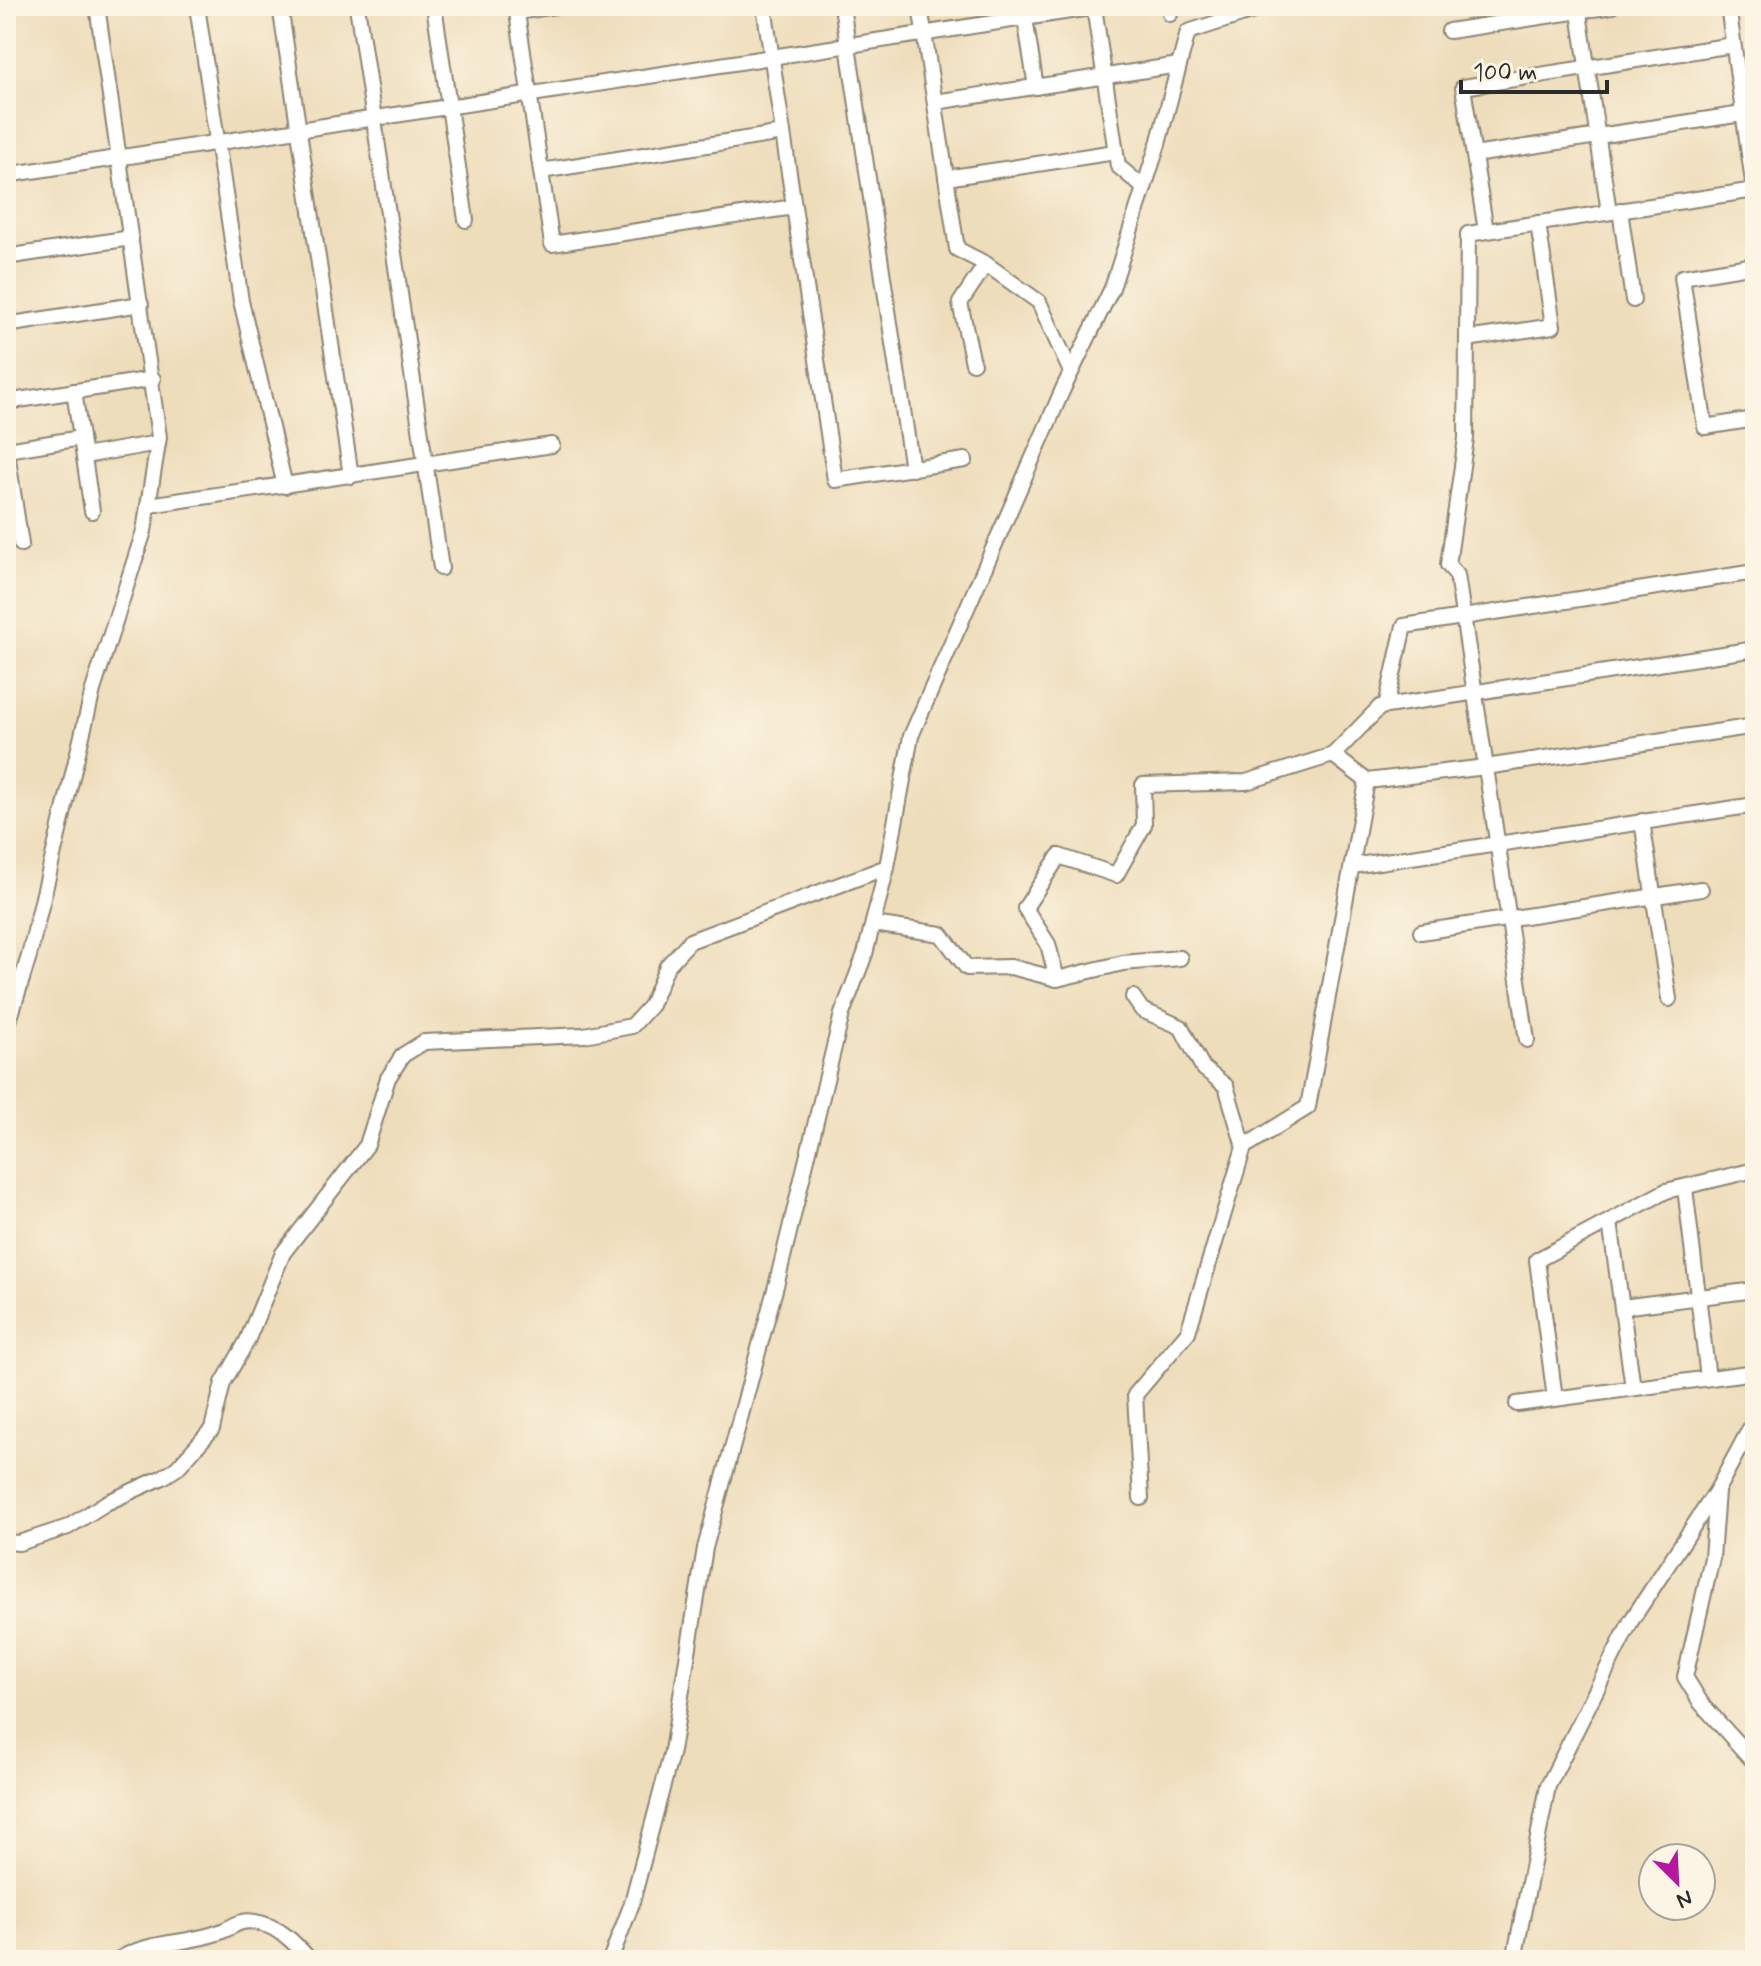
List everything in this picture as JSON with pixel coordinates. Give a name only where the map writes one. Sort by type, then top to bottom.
[{"type":"street","points":[[6,1031],[29,956],[93,690],[144,531],[158,443],[153,379],[97,6]]},
{"type":"street","points":[[197,6],[241,301],[285,486]]},
{"type":"street","points":[[280,6],[351,476]]},
{"type":"street","points":[[357,6],[441,568]]},
{"type":"street","points":[[434,6],[466,220]]},
{"type":"street","points":[[555,6],[517,9],[552,244],[794,207]]},
{"type":"street","points":[[764,6],[835,480],[965,460]]},
{"type":"street","points":[[842,6],[912,469]]},
{"type":"street","points":[[920,6],[957,249],[986,264],[1039,302],[1071,372]]},
{"type":"street","points":[[610,1960],[631,1906],[672,1751],[705,1548],[777,1282],[842,1014],[873,924],[887,867],[911,736],[1071,372],[1112,288],[1188,32],[1247,9],[1269,6]]},
{"type":"street","points":[[1449,31],[1512,14],[1612,6]]},
{"type":"street","points":[[1728,6],[1733,45],[1749,113],[1755,196]]},
{"type":"street","points":[[6,175],[925,33],[1024,12],[1098,7],[1104,76],[1118,166],[1144,188]]},
{"type":"street","points":[[1578,8],[1598,136],[1633,300]]},
{"type":"street","points":[[1024,12],[1036,87]]},
{"type":"street","points":[[1486,231],[1463,87],[1733,45]]},
{"type":"street","points":[[935,102],[1179,65]]},
{"type":"street","points":[[1474,155],[1749,113]]},
{"type":"street","points":[[541,171],[783,133]]},
{"type":"street","points":[[946,178],[1115,152]]},
{"type":"street","points":[[1527,1040],[1464,617],[1457,575],[1448,565],[1466,438],[1468,234],[1755,190]]},
{"type":"street","points":[[1467,339],[1553,326],[1538,223]]},
{"type":"street","points":[[6,257],[131,238]]},
{"type":"street","points":[[973,363],[960,303],[986,264]]},
{"type":"street","points":[[1755,265],[1682,277],[1705,427],[1755,419]]},
{"type":"street","points":[[6,325],[141,304]]},
{"type":"street","points":[[6,402],[153,379]]},
{"type":"street","points":[[74,391],[92,511]]},
{"type":"street","points":[[21,544],[6,448],[81,438]]},
{"type":"street","points":[[84,456],[158,443]]},
{"type":"street","points":[[149,505],[552,445]]},
{"type":"street","points":[[1386,706],[1404,626],[1755,572]]},
{"type":"street","points":[[1057,979],[1048,944],[1025,908],[1059,856],[1116,875],[1144,825],[1143,785],[1246,782],[1333,755],[1380,707],[1755,649]]},
{"type":"street","points":[[1333,755],[1367,781],[1486,767],[1755,726]]},
{"type":"street","points":[[1244,1147],[1308,1107],[1367,781]]},
{"type":"street","points":[[1352,866],[1755,805]]},
{"type":"street","points":[[1642,821],[1669,999]]},
{"type":"street","points":[[6,1542],[19,1543],[68,1527],[106,1503],[163,1477],[177,1468],[212,1429],[223,1383],[247,1341],[283,1253],[367,1145],[388,1078],[403,1055],[424,1042],[584,1035],[632,1026],[651,1005],[667,966],[690,941],[887,867]]},
{"type":"street","points":[[1421,932],[1701,889]]},
{"type":"street","points":[[873,924],[941,934],[967,968],[1011,967],[1057,979],[1123,963],[1180,958]]},
{"type":"street","points":[[1133,997],[1142,1010],[1181,1027],[1203,1068],[1226,1086],[1244,1147],[1188,1332],[1135,1395],[1141,1498]]},
{"type":"street","points":[[1755,1141],[1755,1150]]},
{"type":"street","points":[[1555,1399],[1537,1260],[1666,1191],[1755,1170]]},
{"type":"street","points":[[1685,1188],[1708,1378]]},
{"type":"street","points":[[1610,1222],[1633,1388]]},
{"type":"street","points":[[1622,1307],[1755,1290]]},
{"type":"street","points":[[1517,1404],[1755,1372]]},
{"type":"street","points":[[1514,1960],[1548,1786],[1631,1621],[1717,1490],[1755,1419]]},
{"type":"street","points":[[1717,1490],[1712,1558],[1685,1677],[1701,1703],[1755,1763]]},
{"type":"street","points":[[118,1960],[135,1949],[219,1933],[238,1922],[253,1921],[281,1930],[310,1960]]}]
